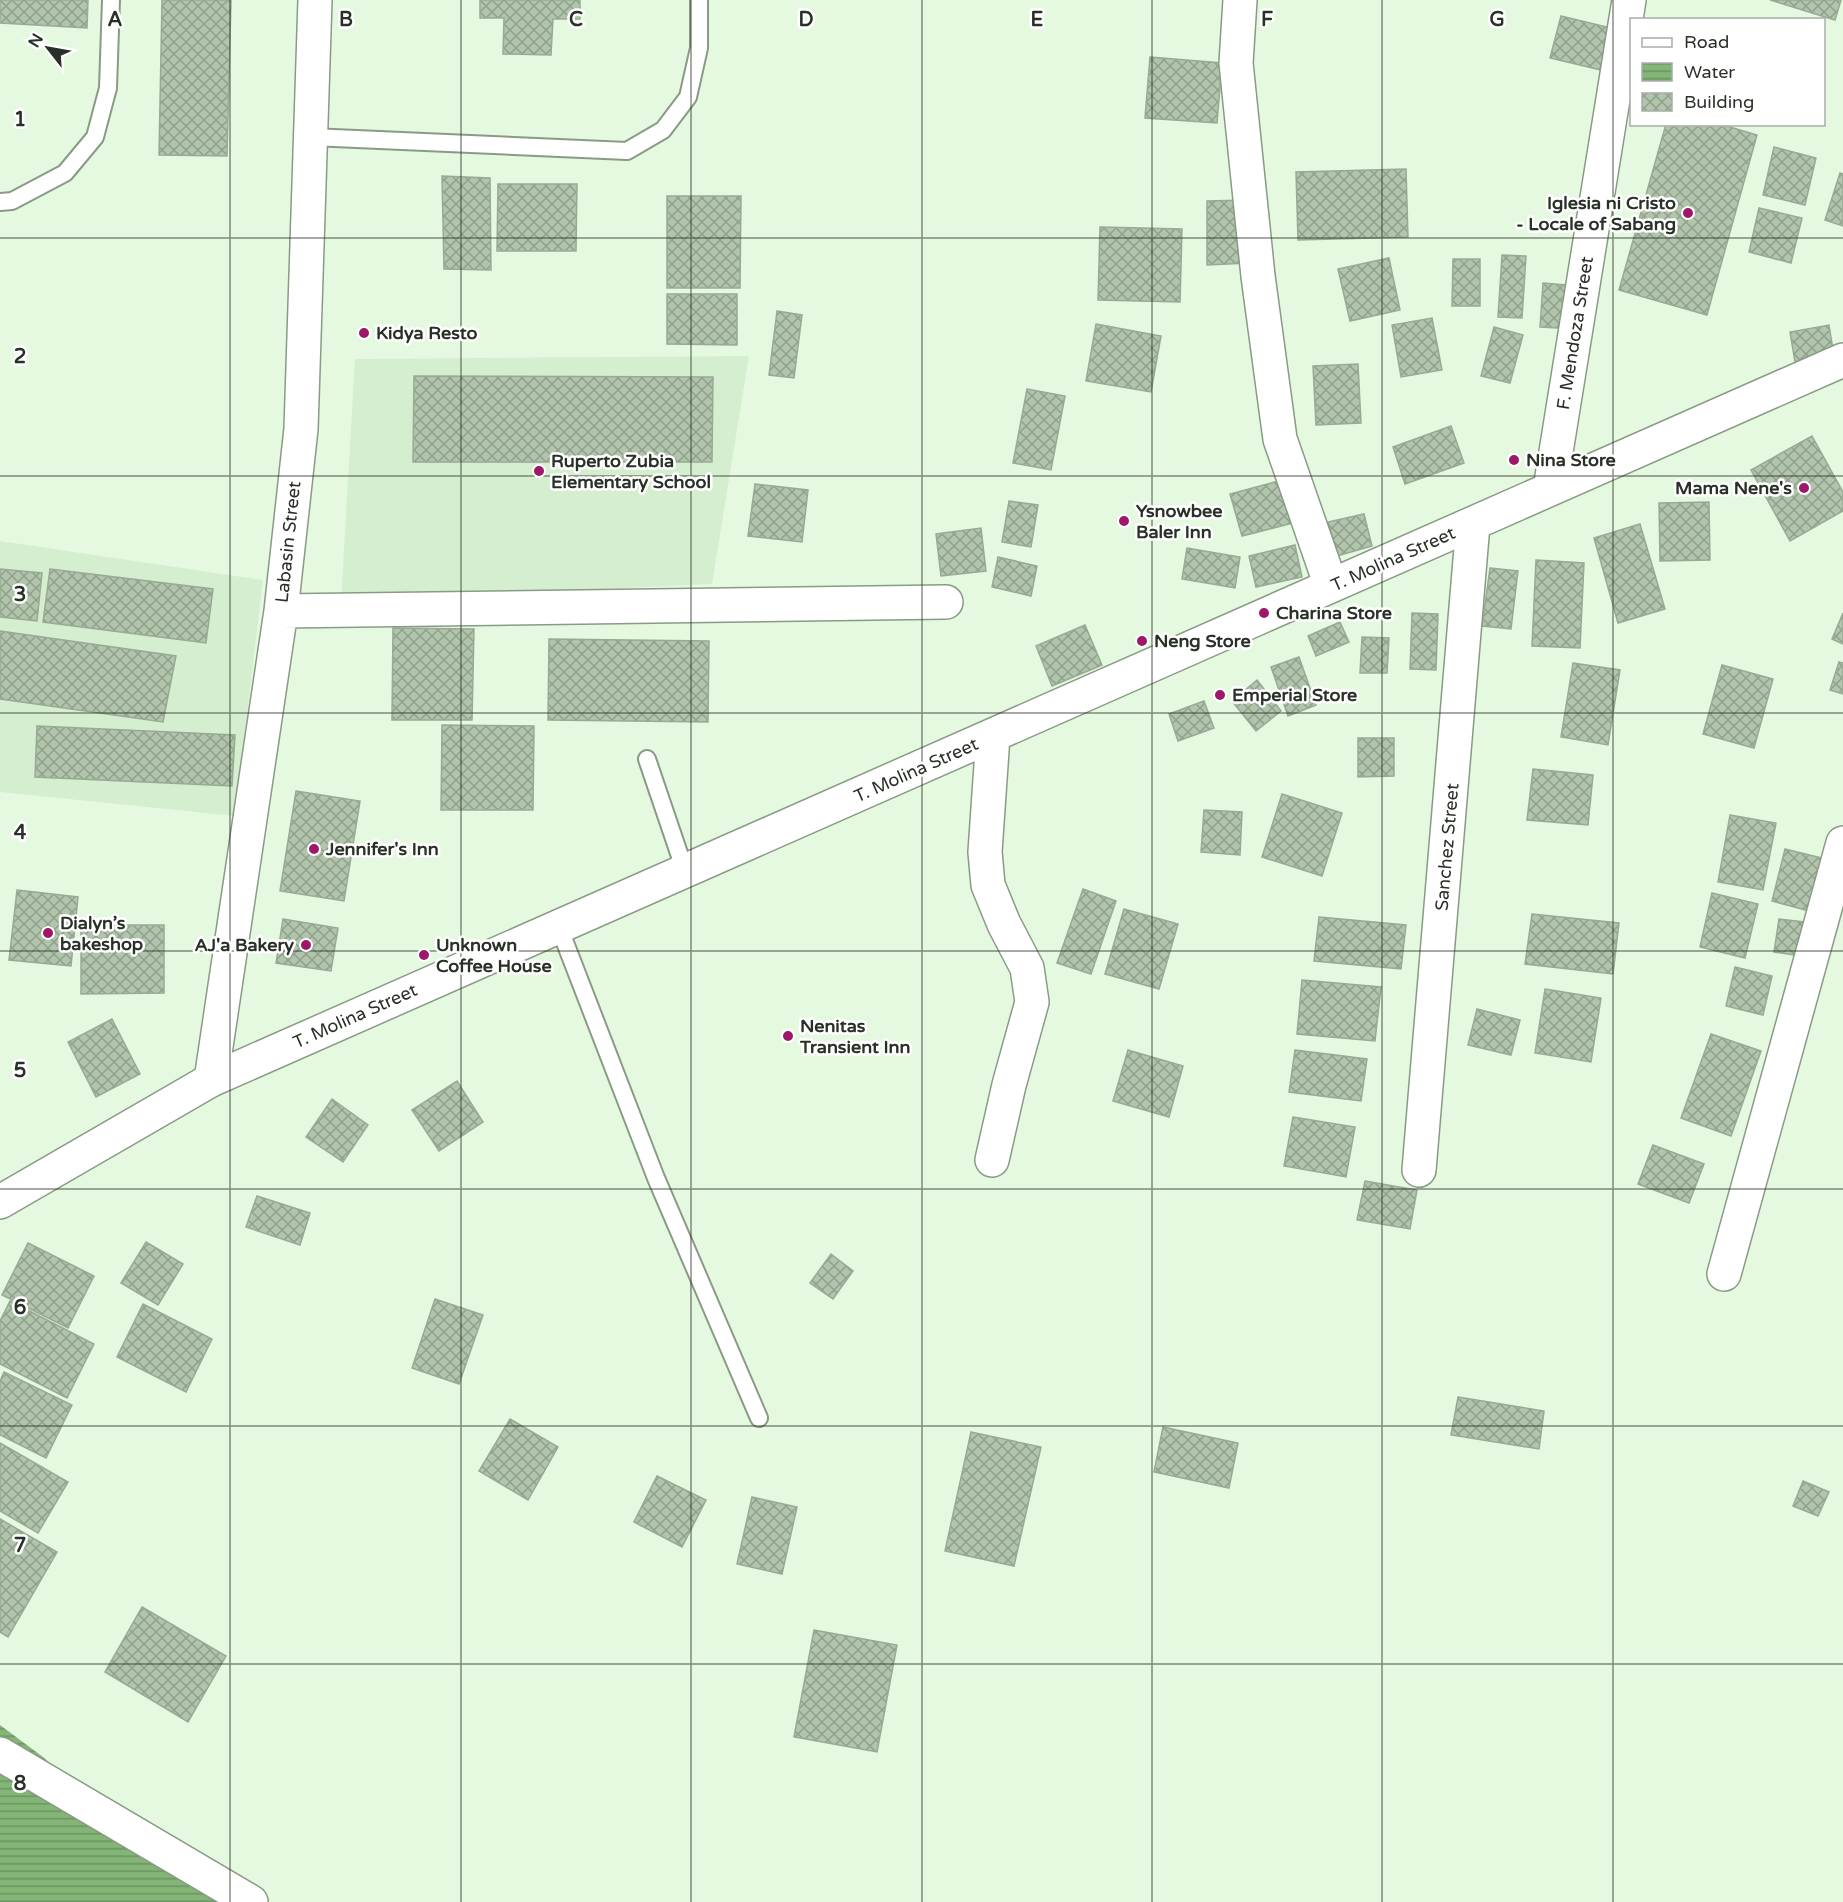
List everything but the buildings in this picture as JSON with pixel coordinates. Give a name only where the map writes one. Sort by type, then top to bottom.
[{"type":"street","name":"Labasin Street","points":[[211,1080],[281,611],[301,429],[315,0]]},
{"type":"street","points":[[1240,0],[1236,63],[1258,276],[1280,439],[1331,586]]},
{"type":"street","name":"F. Mendoza Street","points":[[1550,489],[1629,0]]},
{"type":"street","name":"T. Molina Street","points":[[0,1202],[211,1080],[1843,360]]},
{"type":"street","name":"Sanchez Street","points":[[1419,1170],[1473,524]]},
{"type":"street","points":[[281,611],[946,602]]},
{"type":"street","points":[[992,1160],[1009,1085],[1032,1002],[1027,968],[1004,924],[988,885],[985,852],[993,736]]},
{"type":"street","points":[[1724,1274],[1843,843]]},
{"type":"street","points":[[0,1754],[250,1902]]},
{"type":"lane","points":[[0,202],[12,201],[65,173],[95,137],[108,88],[111,0]]},
{"type":"lane","points":[[311,137],[627,151],[663,130],[688,97],[699,48],[699,0]]},
{"type":"lane","points":[[647,759],[685,871]]},
{"type":"lane","points":[[559,927],[656,1178],[759,1418]]},
{"type":"shaded area","name":"Ruperto Zubia Elementary School","points":[[749,356],[712,584],[341,601],[355,359]]},
{"type":"shaded area","points":[[0,541],[263,580],[235,816],[0,792]]},
{"type":"water","points":[[0,1725],[43,1757],[145,1847],[242,1902],[0,1902]]},
{"type":"place","name":"Iglesia ni Cristo - Locale of Sabang","points":[[1688,213]]},
{"type":"place","name":"Kidya Resto","points":[[364,333]]},
{"type":"place","name":"Nina Store","points":[[1514,460]]},
{"type":"place","name":"Ruperto Zubia Elementary School","points":[[539,471]]},
{"type":"place","name":"Mama Nene's","points":[[1804,488]]},
{"type":"place","name":"Ysnowbee Baler Inn","points":[[1124,521]]},
{"type":"place","name":"Charina Store","points":[[1264,613]]},
{"type":"place","name":"Neng Store","points":[[1142,641]]},
{"type":"place","name":"Emperial Store","points":[[1220,695]]},
{"type":"place","name":"Jennifer's Inn","points":[[314,849]]},
{"type":"place","name":"Dialyn’s bakeshop","points":[[48,933]]},
{"type":"place","name":"AJ'a Bakery","points":[[306,945]]},
{"type":"place","name":"Unknown Coffee House","points":[[424,955]]},
{"type":"place","name":"Nenitas Transient Inn","points":[[788,1036]]}]
